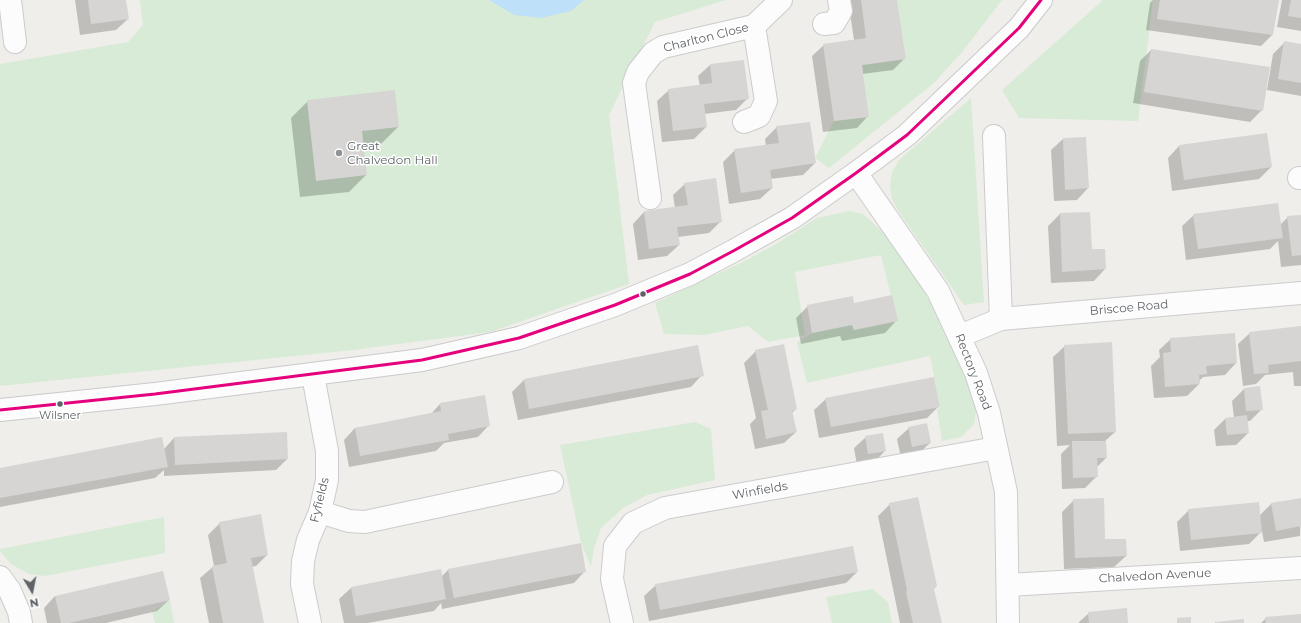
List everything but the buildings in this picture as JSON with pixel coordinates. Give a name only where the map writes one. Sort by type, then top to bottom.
[{"type":"street","points":[[10,0],[14,42]]},
{"type":"street","name":"Charlton Close","points":[[650,198],[634,84],[638,72],[653,53],[663,47],[754,26],[781,0]]},
{"type":"street","points":[[824,24],[834,23],[841,11],[839,0]]},
{"type":"street","points":[[0,410],[313,375],[422,360],[519,338],[615,305],[690,274],[735,250],[792,218],[856,174],[913,130],[1019,28],[1041,0]]},
{"type":"street","points":[[744,122],[759,116],[766,102],[754,26]]},
{"type":"street","points":[[994,136],[1001,320]]},
{"type":"street","name":"Rectory Road","points":[[856,174],[938,291],[976,373],[987,406],[1006,492],[1008,623]]},
{"type":"street","name":"Briscoe Road","points":[[960,336],[1001,320],[1301,293]]},
{"type":"street","name":"Fyfields","points":[[310,623],[302,584],[303,561],[308,540],[320,512],[327,480],[327,451],[313,375]]},
{"type":"street","name":"Winfields","points":[[622,623],[612,579],[614,546],[633,523],[665,508],[996,448]]},
{"type":"street","points":[[320,512],[349,521],[365,522],[552,482]]},
{"type":"street","name":"Chalvedon Avenue","points":[[1008,585],[1301,568]]},
{"type":"street","points":[[0,577],[10,591],[19,612],[21,623]]},
{"type":"green space","points":[[140,0],[726,0],[655,22],[609,115],[629,284],[490,332],[353,350],[0,386],[0,64],[128,42],[143,25]]},
{"type":"green space","points":[[897,0],[1002,0],[963,51],[934,83],[829,168],[815,158],[834,121],[869,117],[862,65],[906,59]]},
{"type":"green space","points":[[1103,0],[1153,0],[1138,121],[1019,118],[1002,90]]},
{"type":"green space","points":[[971,98],[984,302],[964,305],[899,212],[892,199],[890,185],[892,172],[899,160]]},
{"type":"green space","points":[[849,211],[863,214],[885,234],[919,282],[958,354],[976,412],[974,424],[961,437],[942,441],[937,410],[940,407],[930,356],[807,383],[797,342],[812,333],[852,325],[854,330],[897,321],[881,255],[795,272],[805,335],[768,342],[748,326],[704,335],[664,334],[655,303],[741,263],[776,244],[817,218]]},
{"type":"green space","points":[[695,422],[711,429],[715,480],[647,495],[623,508],[601,528],[594,548],[591,567],[581,543],[560,445]]},
{"type":"green space","points":[[164,517],[165,553],[45,576],[29,574],[11,564],[0,551],[0,549]]},
{"type":"green space","points":[[872,589],[888,602],[892,623],[832,623],[826,597]]},
{"type":"green space","points":[[170,600],[174,623],[155,623],[152,612]]},
{"type":"water","points":[[489,0],[584,0],[571,11],[541,18],[514,15]]},
{"type":"transit line","points":[[0,410],[155,394],[422,360],[519,338],[615,305],[690,274],[735,250],[792,218],[856,173],[907,135],[1019,28],[1041,0]]},
{"type":"place","name":"Great Chalvedon Hall","points":[[339,153]]},
{"type":"place","name":"Wilsner","points":[[60,404]]}]
